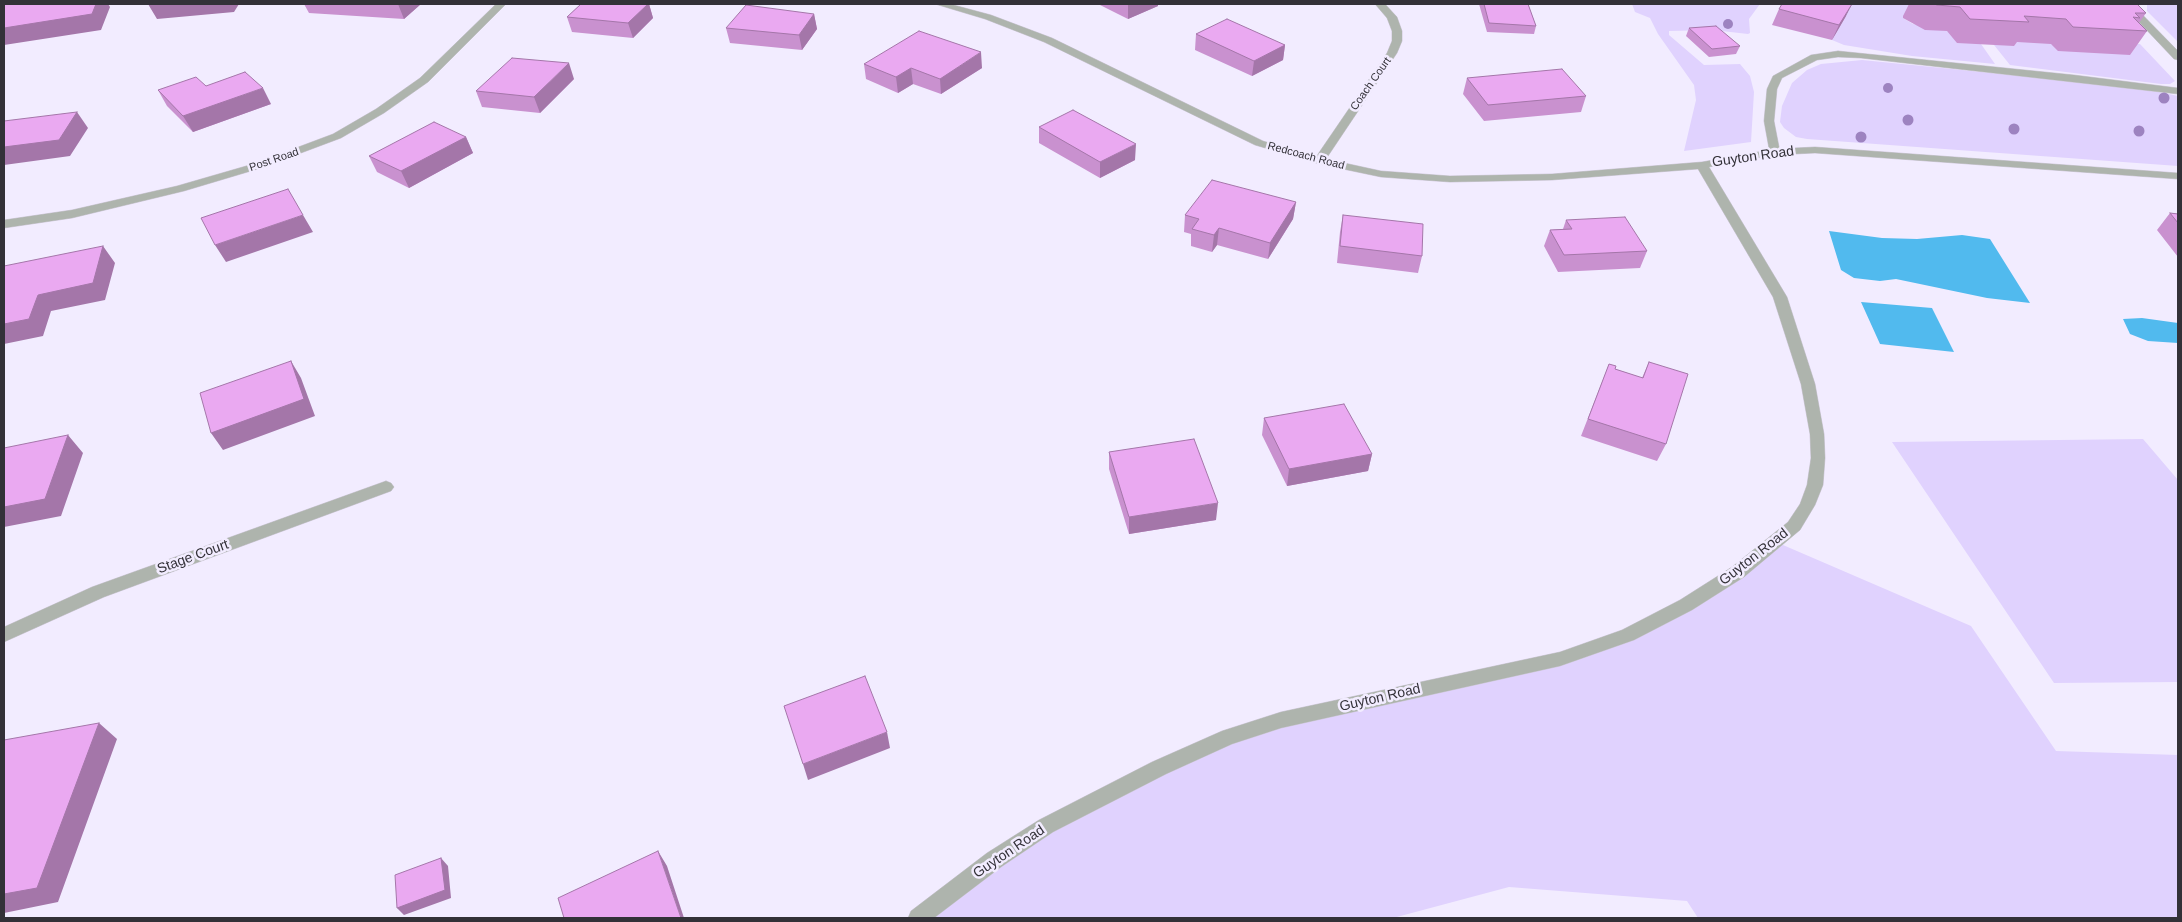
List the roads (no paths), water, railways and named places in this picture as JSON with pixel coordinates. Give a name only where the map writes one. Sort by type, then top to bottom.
[{"type":"street","name":"Post Road","points":[[4,224],[72,214],[180,189],[257,166],[337,136],[380,111],[424,80],[501,4]]},
{"type":"street","name":"Redcoach Road","points":[[940,4],[1017,26],[1259,143],[1319,161],[1382,174],[1450,179],[1552,177],[1702,165]]},
{"type":"street","name":"Coach Court","points":[[1319,161],[1340,127],[1368,91],[1392,53],[1397,31],[1392,17],[1380,4]]},
{"type":"street","points":[[2127,4],[2178,57]]},
{"type":"street","points":[[1774,152],[1769,122],[1772,89],[1778,76],[1815,57],[1838,54],[1860,55],[2064,76],[2178,91]]},
{"type":"street","name":"Guyton Road","points":[[918,918],[994,860],[1046,826],[1159,768],[1228,737],[1281,720],[1560,658],[1628,635],[1686,605],[1738,572],[1788,531],[1807,505],[1815,485],[1818,458],[1817,434],[1808,384],[1780,297],[1702,165],[1774,152],[1815,150],[2178,176]]},
{"type":"street","name":"Stage Court","points":[[4,635],[98,592],[386,487]]},
{"type":"water","points":[[1829,231],[1882,238],[1917,239],[1962,235],[1990,239],[2030,303],[1987,298],[1896,279],[1880,281],[1854,278],[1841,270]]},
{"type":"water","points":[[1861,302],[1932,308],[1954,352],[1880,344]]},
{"type":"water","points":[[2142,318],[2178,323],[2178,343],[2148,341],[2130,334],[2123,319]]}]
